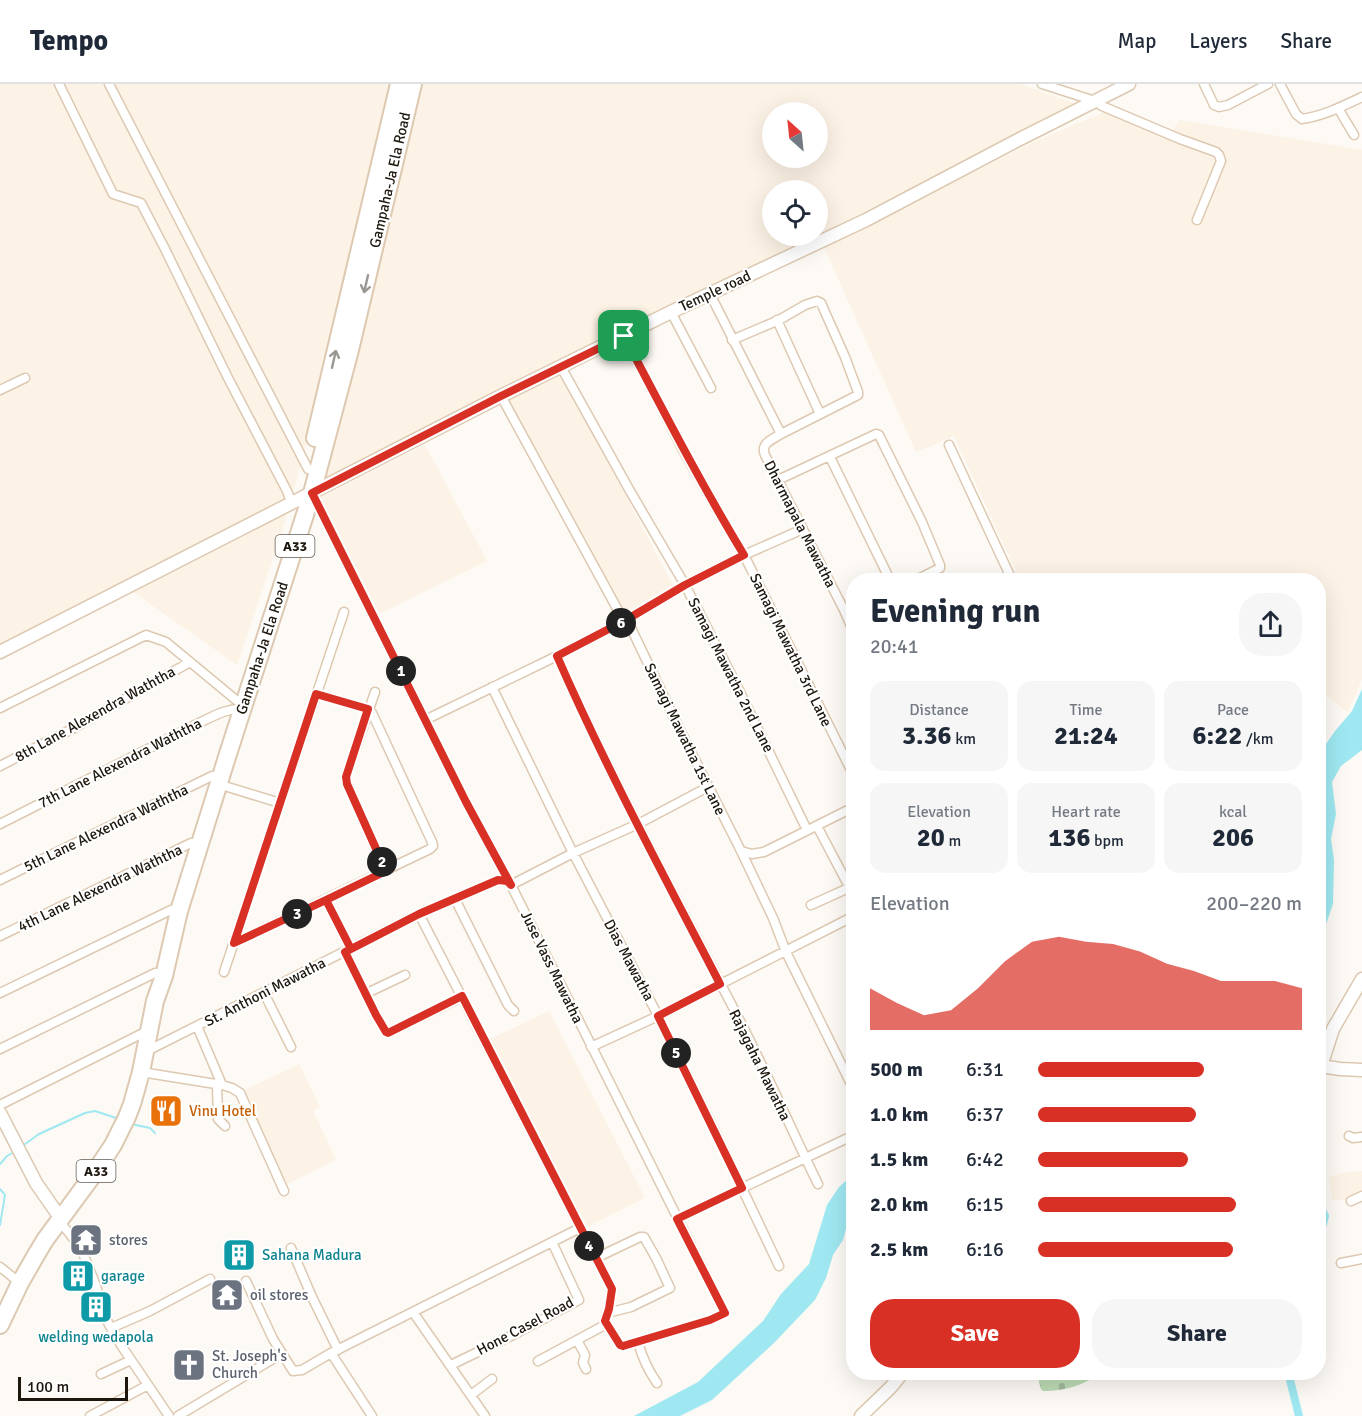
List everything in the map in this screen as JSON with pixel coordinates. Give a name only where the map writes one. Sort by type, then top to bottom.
[{"type":"highway","name":"Gampaha-Ja Ela Road","points":[[302,499],[399,84]]},
{"type":"highway","name":"Gampaha-Ja Ela Road","points":[[0,1325],[20,1283],[45,1240],[113,1145],[127,1117],[141,1072],[155,1001],[164,976],[196,843],[350,350],[413,84]]},
{"type":"highway","name":"Gampaha-Ja Ela Road","points":[[155,1001],[155,973],[171,910],[196,843]]},
{"type":"street","name":"Juse Vass Mawatha","points":[[59,84],[113,194],[141,203],[287,491],[302,499],[425,720],[511,885],[725,1313],[710,1320],[639,1342]]},
{"type":"street","points":[[109,84],[308,469]]},
{"type":"street","points":[[1042,84],[1095,101],[1219,155],[1221,161],[1197,220]]},
{"type":"street","name":"Temple road","points":[[0,652],[501,396],[671,312],[866,220],[1129,84]]},
{"type":"street","points":[[1204,84],[1214,105],[1219,107],[1228,105],[1268,84]]},
{"type":"street","points":[[1280,84],[1296,114],[1302,119],[1338,108],[1362,97]]},
{"type":"street","points":[[1338,108],[1354,135]]},
{"type":"street","points":[[710,294],[732,340],[781,434],[858,395],[831,324],[821,303],[817,301],[732,340]]},
{"type":"street","points":[[671,312],[711,388]]},
{"type":"street","points":[[777,320],[820,414]]},
{"type":"street","name":"Samagi Mawatha 3rd Lane","points":[[624,336],[689,460],[744,555],[846,760]]},
{"type":"street","name":"Samagi Mawatha 2nd Lane","points":[[561,367],[685,585],[807,830]]},
{"type":"street","points":[[0,390],[25,378]]},
{"type":"street","name":"Samagi Mawatha 1st Lane","points":[[501,396],[620,614],[631,628],[741,851],[773,918],[786,952],[846,1074]]},
{"type":"street","name":"Dharmapala Mawatha","points":[[781,434],[764,445],[765,455],[846,606]]},
{"type":"street","points":[[778,480],[876,434],[879,435],[922,522],[940,565],[940,568],[930,573]]},
{"type":"street","points":[[949,445],[1009,573]]},
{"type":"street","points":[[830,457],[887,573]]},
{"type":"street","points":[[425,720],[557,656],[744,555],[803,529]]},
{"type":"street","points":[[224,972],[344,612]]},
{"type":"street","points":[[0,708],[146,635],[166,642],[239,705]]},
{"type":"street","name":"Rajagaha Mawatha","points":[[557,656],[638,824],[740,1021],[818,1184]]},
{"type":"street","name":"8th Lane Alexendra Waththa","points":[[0,766],[83,723],[190,662]]},
{"type":"street","name":"Dias Mawatha","points":[[492,687],[573,853],[658,1016],[779,1266]]},
{"type":"street","points":[[375,692],[346,777],[347,784],[386,871]]},
{"type":"street","points":[[234,943],[386,871],[433,846],[372,713],[368,709],[316,694]]},
{"type":"street","name":"7th Lane Alexendra Waththa","points":[[0,824],[239,705]]},
{"type":"street","points":[[215,780],[280,803]]},
{"type":"street","name":"5th Lane Alexendra Waththa","points":[[0,880],[215,780]]},
{"type":"street","name":"St. Anthoni Mawatha","points":[[145,1052],[419,914],[498,880],[507,881],[511,885],[573,853],[638,824],[708,787]]},
{"type":"street","points":[[741,851],[752,854],[764,852],[846,811]]},
{"type":"street","points":[[817,826],[846,879]]},
{"type":"street","name":"4th Lane Alexendra Waththa","points":[[0,936],[196,843]]},
{"type":"street","points":[[811,905],[846,892]]},
{"type":"street","points":[[455,899],[508,1005],[514,1011]]},
{"type":"street","points":[[326,900],[365,993],[386,1032],[462,996]]},
{"type":"street","points":[[0,993],[171,910]]},
{"type":"street","points":[[419,914],[612,1289],[603,1326],[538,1361]]},
{"type":"street","points":[[591,1047],[658,1016],[846,920]]},
{"type":"street","points":[[0,1049],[155,973]]},
{"type":"street","points":[[365,993],[405,975]]},
{"type":"street","points":[[1326,1050],[1333,1029],[1362,980]]},
{"type":"street","points":[[264,993],[291,1047]]},
{"type":"street","points":[[197,1026],[220,1084],[218,1119],[225,1126]]},
{"type":"street","points":[[0,1104],[149,1030]]},
{"type":"street","points":[[1326,1068],[1362,1070]]},
{"type":"street","points":[[141,1072],[220,1084],[240,1093],[284,1191]]},
{"type":"street","points":[[2,1122],[36,1183],[82,1251],[106,1319],[121,1346],[169,1416]]},
{"type":"street","points":[[1349,1136],[1362,1137]]},
{"type":"street","points":[[677,1219],[846,1139]]},
{"type":"street","points":[[1352,1201],[1362,1196]]},
{"type":"street","points":[[246,1281],[281,1354],[293,1371],[302,1370],[335,1351],[580,1228]]},
{"type":"street","points":[[596,1258],[644,1237],[670,1288],[606,1317]]},
{"type":"street","name":"Hone Casel Road","points":[[451,1365],[579,1300],[552,1242]]},
{"type":"street","points":[[291,1248],[335,1351],[372,1416]]},
{"type":"street","points":[[1341,1263],[1362,1259]]},
{"type":"street","points":[[0,1267],[20,1283]]},
{"type":"street","points":[[111,1328],[141,1316],[210,1279]]},
{"type":"street","points":[[414,1312],[485,1416]]},
{"type":"street","points":[[606,1317],[620,1345],[639,1342],[642,1354],[657,1383]]},
{"type":"street","points":[[577,1340],[585,1355],[583,1363],[586,1369]]},
{"type":"street","points":[[178,1416],[281,1354]]},
{"type":"street","points":[[101,1374],[132,1360]]},
{"type":"street","points":[[471,1395],[492,1379]]},
{"type":"street","points":[[863,1416],[897,1380]]},
{"type":"street","points":[[90,1416],[148,1385]]},
{"type":"shaded area","points":[[0,84],[393,84],[303,457],[284,525],[237,665],[122,584],[0,646]]},
{"type":"shaded area","points":[[422,84],[1020,84],[1082,106],[828,230],[828,180],[762,180],[762,246],[796,246],[333,481],[322,479],[336,436]]},
{"type":"shaded area","points":[[1107,111],[1168,136],[1180,120],[1362,150],[1362,679],[1348,712],[1326,696],[1326,573],[1017,573],[954,436],[916,452],[824,247],[1038,140]]},
{"type":"shaded area","points":[[559,370],[675,589],[623,617],[516,415],[504,399]]},
{"type":"shaded area","points":[[425,445],[487,561],[379,614],[319,498]]},
{"type":"shaded area","points":[[549,1011],[645,1198],[585,1228],[489,1040]]},
{"type":"shaded area","points":[[299,1064],[320,1107],[313,1111],[336,1160],[285,1185],[241,1092]]},
{"type":"shaded area","points":[[1362,1171],[1362,1192],[1355,1192],[1355,1198],[1349,1200],[1332,1200],[1330,1177],[1345,1172]]},
{"type":"green space","points":[[1039,1380],[1090,1380],[1068,1388],[1048,1391],[1041,1389]]},
{"type":"water","points":[[1362,689],[1362,750],[1341,766],[1332,782],[1336,814],[1331,839],[1334,860],[1333,904],[1326,924],[1326,744],[1352,711]]},
{"type":"water","points":[[846,1181],[846,1229],[815,1300],[774,1343],[712,1400],[680,1416],[634,1416],[698,1382],[763,1321],[781,1294],[809,1264],[827,1205]]},
{"type":"waterway","points":[[21,1147],[39,1134],[85,1113],[95,1111],[119,1119]]},
{"type":"waterway","points":[[131,1124],[150,1128],[155,1133]]},
{"type":"waterway","points":[[0,1164],[14,1152]]},
{"type":"waterway","points":[[0,1189],[5,1195],[0,1225]]},
{"type":"waterway","points":[[1290,1380],[1299,1416]]},
{"type":"place","name":"Vinu Hotel","points":[[166,1111]]},
{"type":"place","name":"stores","points":[[86,1240]]},
{"type":"place","name":"Sahana Madura","points":[[239,1255]]},
{"type":"place","name":"garage","points":[[78,1276]]},
{"type":"place","name":"oil stores","points":[[227,1295]]},
{"type":"place","name":"welding wedapola","points":[[96,1307]]},
{"type":"place","name":"St. Joseph's Church","points":[[189,1365]]},
{"type":"route","points":[[624,336],[312,493],[466,802],[511,885],[507,881],[498,880],[419,914],[351,949],[326,900],[386,871],[347,784],[346,777],[368,709],[316,694],[234,943],[326,900],[351,949],[345,952],[386,1032],[462,996],[612,1289],[605,1321],[620,1345],[623,1346],[710,1320],[725,1313],[677,1219],[742,1188],[658,1016],[720,984],[638,824],[557,656],[744,555],[683,450],[624,336]]}]
